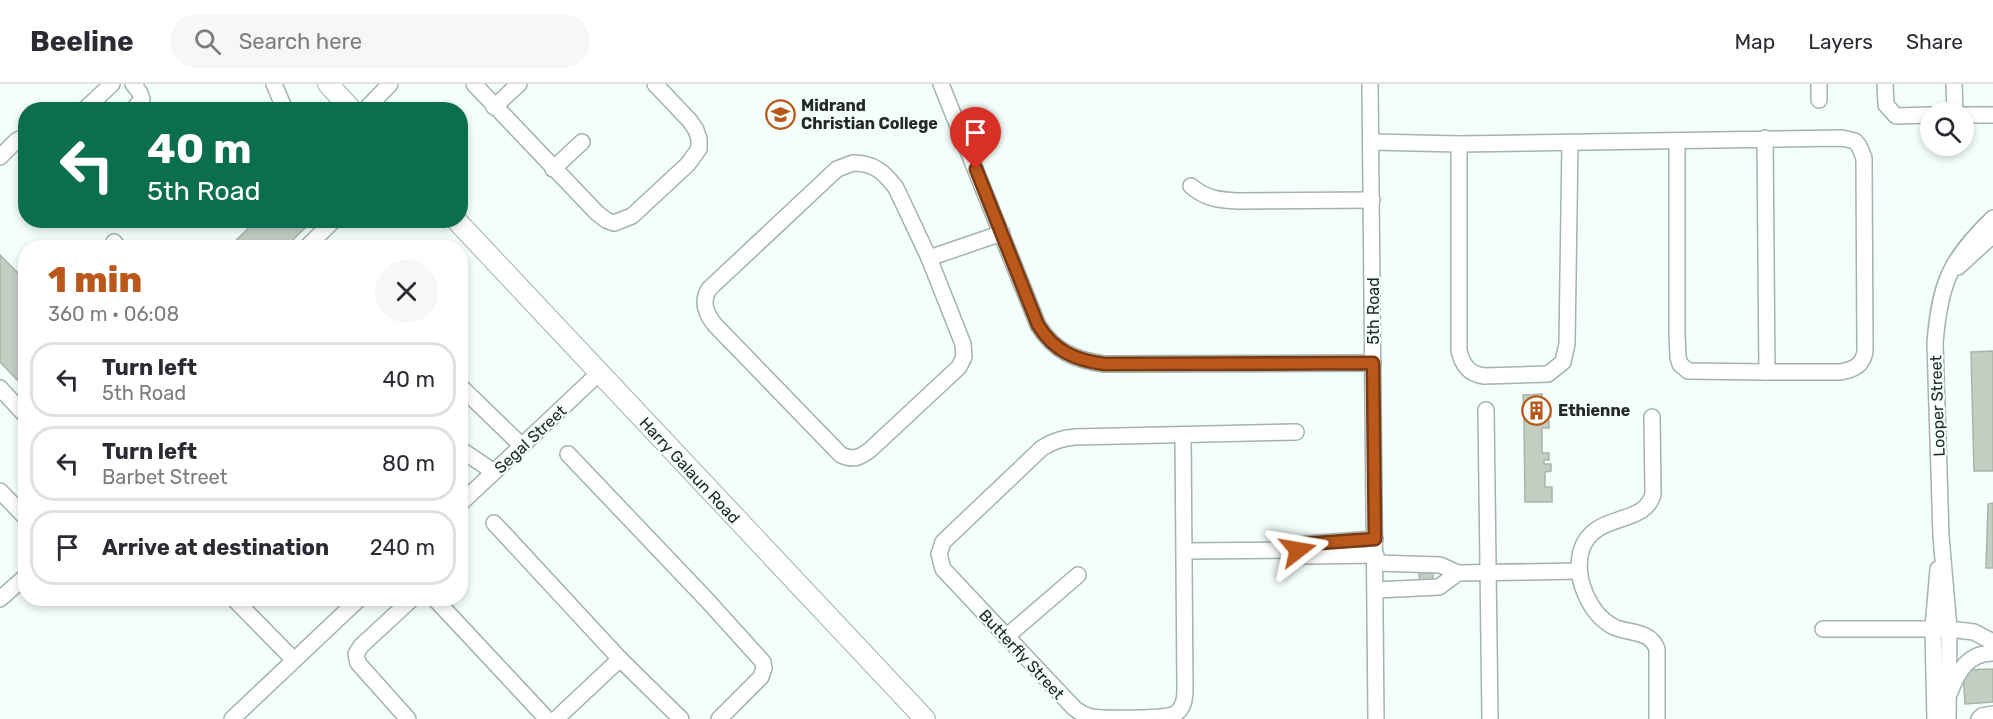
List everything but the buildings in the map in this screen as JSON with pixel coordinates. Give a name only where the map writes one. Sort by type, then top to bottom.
[{"type":"main road","points":[[328,84],[345,102]]},
{"type":"main road","name":"Harry Galaun Road","points":[[463,228],[925,719]]},
{"type":"street","points":[[93,102],[112,84]]},
{"type":"street","points":[[133,84],[140,93],[142,99],[140,102]]},
{"type":"street","points":[[274,84],[282,102]]},
{"type":"street","points":[[373,102],[390,84]]},
{"type":"street","points":[[474,84],[597,213],[614,223],[632,216],[688,165],[699,149],[696,130],[690,121],[655,84]]},
{"type":"street","points":[[494,107],[519,84]]},
{"type":"street","points":[[941,84],[1038,325],[1052,344],[1073,358],[1104,364],[1373,363]]},
{"type":"street","name":"5th Road","points":[[1370,84],[1376,719]]},
{"type":"street","points":[[1819,84],[1820,100]]},
{"type":"street","points":[[1885,84],[1886,105],[1896,116],[1920,115]]},
{"type":"street","points":[[1954,84],[1954,102]]},
{"type":"street","points":[[1974,115],[1993,115]]},
{"type":"street","points":[[1372,142],[1459,144],[1765,138],[1848,139],[1859,146],[1864,158],[1864,358],[1859,366],[1841,372],[1767,372],[1691,371],[1680,364],[1677,335],[1677,141]]},
{"type":"street","points":[[1765,138],[1767,372]]},
{"type":"street","points":[[0,157],[18,140]]},
{"type":"street","points":[[553,169],[582,142]]},
{"type":"street","points":[[1459,144],[1459,350],[1466,368],[1475,375],[1484,376],[1548,374],[1563,362],[1567,344],[1570,142]]},
{"type":"street","points":[[853,163],[872,165],[889,179],[929,258],[963,344],[964,357],[959,367],[872,449],[857,459],[842,456],[715,325],[706,309],[705,300],[709,289],[837,169],[853,163]]},
{"type":"street","points":[[1191,186],[1199,194],[1217,200],[1372,200]]},
{"type":"street","name":"Looper Street","points":[[1935,719],[1941,628],[1941,536],[1935,343],[1939,309],[1947,277],[1958,256],[1993,218]]},
{"type":"street","points":[[314,240],[326,228]]},
{"type":"street","points":[[929,258],[1002,233]]},
{"type":"street","points":[[1947,277],[1993,235]]},
{"type":"street","name":"Segal Street","points":[[468,496],[599,373]]},
{"type":"street","points":[[0,388],[18,407]]},
{"type":"street","points":[[468,394],[522,446]]},
{"type":"street","points":[[1486,410],[1490,719]]},
{"type":"street","points":[[1652,417],[1653,494],[1651,502],[1642,511],[1595,530],[1583,546],[1579,571],[1586,596],[1604,620],[1614,627],[1648,636],[1655,644],[1657,649],[1657,719]]},
{"type":"street","name":"Butterfly Street","points":[[1183,435],[1185,551],[1183,705],[1174,715],[1155,718],[1102,718],[1082,714],[943,569],[939,554],[943,542],[1042,448],[1052,442],[1075,437],[1296,432]]},
{"type":"street","points":[[468,454],[494,472]]},
{"type":"street","points":[[568,454],[763,662],[761,677],[719,719]]},
{"type":"street","points":[[0,491],[18,510]]},
{"type":"street","points":[[494,523],[681,719]]},
{"type":"street","points":[[1298,550],[1305,544],[1375,539]]},
{"type":"street","points":[[1185,551],[1298,550],[1306,556],[1440,565],[1458,573],[1579,571]]},
{"type":"street","points":[[1376,590],[1438,587],[1458,573]]},
{"type":"street","points":[[1006,637],[1078,575]]},
{"type":"street","points":[[0,599],[18,583]]},
{"type":"street","points":[[241,606],[294,660]]},
{"type":"street","points":[[232,719],[351,606]]},
{"type":"street","points":[[404,606],[361,646],[356,654],[358,663],[408,719]]},
{"type":"street","points":[[441,606],[547,719]]},
{"type":"street","points":[[1823,629],[1941,628],[1974,633],[1993,642]]},
{"type":"street","name":"Looper Street","points":[[1941,628],[1948,719]]},
{"type":"street","points":[[1947,698],[1963,665],[1971,658],[1993,653]]},
{"type":"street","points":[[556,719],[621,658]]},
{"type":"street","points":[[1979,719],[1982,716],[1993,714]]},
{"type":"place","name":"Midrand Christian College","points":[[780,114]]},
{"type":"place","name":"Ethienne","points":[[1537,410]]},
{"type":"route","points":[[976,169],[1038,325],[1052,344],[1073,358],[1104,364],[1373,363],[1375,539],[1305,544],[1298,550]]}]
